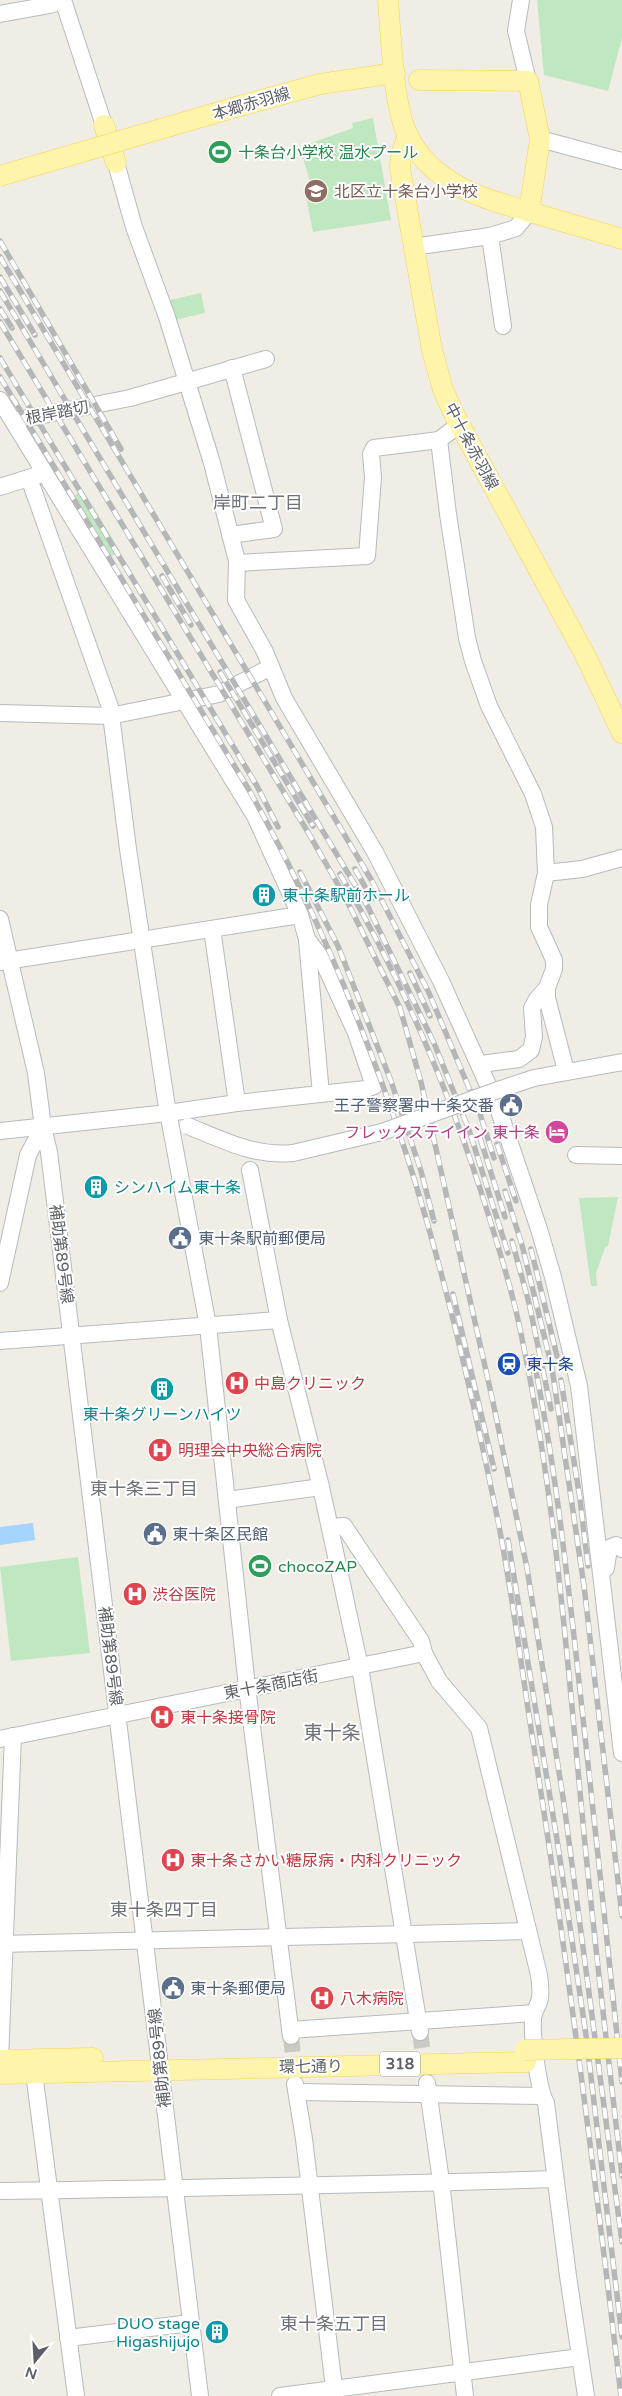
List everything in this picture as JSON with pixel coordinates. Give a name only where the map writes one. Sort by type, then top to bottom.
[{"type":"main road","points":[[388,0],[400,107],[408,135],[430,165],[454,185],[482,198],[622,239]]},
{"type":"main road","name":"本郷赤羽線","points":[[106,132],[234,105],[320,84],[395,73]]},
{"type":"main road","points":[[419,80],[528,80],[540,139],[529,212]]},
{"type":"main road","name":"本郷赤羽線","points":[[0,176],[234,105]]},
{"type":"main road","points":[[106,132],[116,163]]},
{"type":"main road","name":"中十条赤羽線","points":[[408,135],[401,155],[400,168],[436,370],[443,390],[585,655],[622,733]]},
{"type":"main road","name":"環七通り","points":[[526,2056],[622,2048]]},
{"type":"main road","name":"環七通り","points":[[0,2060],[159,2062],[526,2056],[622,2060]]},
{"type":"main road","name":"環七通り","points":[[0,2074],[34,2073],[159,2062]]},
{"type":"street","points":[[0,14],[50,5],[63,0],[106,132]]},
{"type":"street","points":[[521,0],[516,31],[528,80]]},
{"type":"street","points":[[540,139],[622,161]]},
{"type":"street","points":[[116,163],[134,227],[188,380],[237,563],[236,600],[271,667],[284,698],[396,892],[481,1064],[539,1229],[569,1336],[579,1386],[622,1753]]},
{"type":"street","points":[[413,248],[490,236],[516,228],[529,212]]},
{"type":"street","points":[[490,236],[504,326]]},
{"type":"street","name":"根岸踏切","points":[[13,421],[130,398],[266,359]]},
{"type":"street","points":[[230,535],[274,529],[232,368]]},
{"type":"street","points":[[0,400],[153,652],[187,702],[255,816],[300,915],[307,938],[322,1094]]},
{"type":"street","points":[[237,563],[368,556],[373,477],[371,454],[374,448],[439,440],[460,424]]},
{"type":"street","points":[[439,440],[448,514],[469,646],[489,706],[540,812],[544,827],[546,873],[539,905],[539,927],[554,960],[554,969],[547,988],[547,998],[566,1071]]},
{"type":"street","points":[[0,487],[45,473]]},
{"type":"street","points":[[29,478],[107,698],[168,1113],[208,1326],[248,1687],[291,2033],[419,2027],[534,2012]]},
{"type":"street","points":[[0,714],[110,716],[187,702],[218,694],[271,667]]},
{"type":"street","points":[[546,873],[582,869],[622,858]]},
{"type":"street","points":[[5,961],[300,915]]},
{"type":"street","name":"補助第89号線","points":[[0,919],[5,961],[36,1073],[43,1127],[49,1152],[200,2396]]},
{"type":"street","points":[[212,929],[237,1103]]},
{"type":"street","points":[[0,1131],[168,1113],[237,1103],[366,1089],[374,1086],[356,1033],[322,959],[307,938]]},
{"type":"street","points":[[481,1064],[519,1059],[529,1053],[534,1042],[532,1008],[536,999],[547,988]]},
{"type":"street","points":[[168,1113],[188,1126],[251,1151],[279,1155],[382,1132],[515,1083],[566,1071],[622,1062]]},
{"type":"street","points":[[0,1283],[28,1155],[43,1127]]},
{"type":"street","points":[[576,1155],[622,1156]]},
{"type":"street","points":[[250,1170],[279,1320],[321,1487],[360,1667],[419,2027]]},
{"type":"street","points":[[0,1341],[279,1320]]},
{"type":"street","points":[[228,1500],[321,1487]]},
{"type":"street","points":[[330,1527],[344,1526],[421,1641],[424,1653],[439,1681],[479,1728],[540,1988],[540,1998],[534,2012],[534,2028],[542,2096],[546,2103],[586,2396]]},
{"type":"street","points":[[603,1583],[606,1578],[606,1557],[609,1548],[616,1545],[622,1549]]},
{"type":"street","name":"東十条商店街","points":[[6,1737],[424,1653]]},
{"type":"street","points":[[0,2060],[6,1737]]},
{"type":"street","points":[[3,1944],[528,1931]]},
{"type":"street","points":[[34,2073],[76,2396]]},
{"type":"street","points":[[334,2393],[297,2088],[428,2088],[542,2096]]},
{"type":"street","points":[[428,2088],[441,2181],[465,2396]]},
{"type":"street","points":[[0,2191],[309,2186],[555,2179]]},
{"type":"street","points":[[68,2338],[192,2323]]},
{"type":"street","points":[[280,2396],[334,2393],[580,2357]]},
{"type":"green space","points":[[537,0],[622,0],[622,38],[608,91],[544,75]]},
{"type":"green space","points":[[373,118],[391,220],[313,232],[305,193],[312,189],[300,147],[353,128],[352,123]]},
{"type":"green space","points":[[201,293],[205,313],[174,320],[170,300]]},
{"type":"green space","points":[[83,490],[120,551],[107,559],[70,498]]},
{"type":"green space","points":[[618,1197],[608,1246],[605,1248],[596,1273],[597,1286],[591,1286],[579,1198]]},
{"type":"green space","points":[[78,1557],[90,1653],[11,1661],[0,1567]]},
{"type":"water","points":[[33,1523],[35,1540],[0,1545],[0,1527]]},
{"type":"tunnel","points":[[420,2032],[426,2075]]},
{"type":"tunnel","points":[[291,2036],[295,2078]]},
{"type":"railway","points":[[0,241],[121,449]]},
{"type":"railway","points":[[0,257],[372,881],[429,993],[480,1114],[494,1158]]},
{"type":"railway","points":[[0,277],[35,335]]},
{"type":"railway","points":[[0,291],[367,905],[434,1043],[469,1130],[508,1253]]},
{"type":"railway","points":[[0,309],[12,328]]},
{"type":"railway","points":[[0,322],[309,834],[344,895],[400,1008],[421,1082],[493,1402],[527,1568],[564,1804],[622,2242]]},
{"type":"railway","points":[[0,358],[257,786],[278,827]]},
{"type":"railway","points":[[0,377],[249,790],[287,862],[322,935],[354,1010],[383,1086],[418,1192],[462,1356],[487,1466],[508,1574],[569,1983],[621,2396]]},
{"type":"railway","points":[[162,576],[191,625]]},
{"type":"railway","points":[[220,672],[313,826]]},
{"type":"railway","points":[[355,869],[372,899]]},
{"type":"railway","points":[[300,872],[338,946],[391,1081],[421,1171],[434,1221]]},
{"type":"railway","points":[[340,874],[406,999],[443,1086],[476,1175],[516,1311],[541,1441],[558,1571],[593,1920],[622,2176]]},
{"type":"railway","points":[[410,973],[430,1016]]},
{"type":"railway","points":[[480,1138],[505,1217]]},
{"type":"railway","points":[[497,1144],[516,1201]]},
{"type":"railway","points":[[505,1191],[522,1245],[552,1368],[584,1586],[622,1916]]},
{"type":"railway","points":[[512,1241],[529,1303],[551,1409]]},
{"type":"railway","points":[[531,1249],[557,1356]]},
{"type":"railway","points":[[453,1294],[494,1469]]},
{"type":"railway","points":[[533,1357],[552,1465],[567,1573],[622,2082]]},
{"type":"railway","points":[[561,1380],[580,1499],[588,1566]]},
{"type":"railway","points":[[508,1540],[558,1846],[586,2035],[622,2337]]},
{"type":"place","name":"十条台小学校 温水プール","points":[[220,152]]},
{"type":"place","name":"北区立十条台小学校","points":[[316,191]]},
{"type":"place","name":"東十条駅前ホール","points":[[264,895]]},
{"type":"place","name":"王子警察署中十条交番","points":[[511,1105]]},
{"type":"place","name":"フレックステイイン 東十条","points":[[557,1132]]},
{"type":"place","name":"シンハイム東十条","points":[[96,1187]]},
{"type":"place","name":"東十条駅前郵便局","points":[[180,1238]]},
{"type":"place","name":"東十条","points":[[509,1364]]},
{"type":"place","name":"中島クリニック","points":[[237,1383]]},
{"type":"place","name":"東十条グリーンハイツ","points":[[162,1389]]},
{"type":"place","name":"明理会中央総合病院","points":[[160,1450]]},
{"type":"place","name":"東十条区民館","points":[[155,1534]]},
{"type":"place","name":"chocoZAP","points":[[260,1566]]},
{"type":"place","name":"渋谷医院","points":[[135,1594]]},
{"type":"place","name":"東十条接骨院","points":[[162,1717]]},
{"type":"place","name":"東十条さかい糖尿病・内科クリニック","points":[[173,1860]]},
{"type":"place","name":"東十条郵便局","points":[[173,1988]]},
{"type":"place","name":"八木病院","points":[[322,1998]]},
{"type":"place","name":"DUO stage Higashijujo","points":[[217,2332]]},
{"type":"district","name":"岸町二丁目","points":[[258,503]]},
{"type":"district","name":"東十条三丁目","points":[[144,1489]]},
{"type":"district","name":"東十条","points":[[332,1732]]},
{"type":"district","name":"東十条四丁目","points":[[164,1910]]},
{"type":"district","name":"東十条五丁目","points":[[334,2324]]}]
